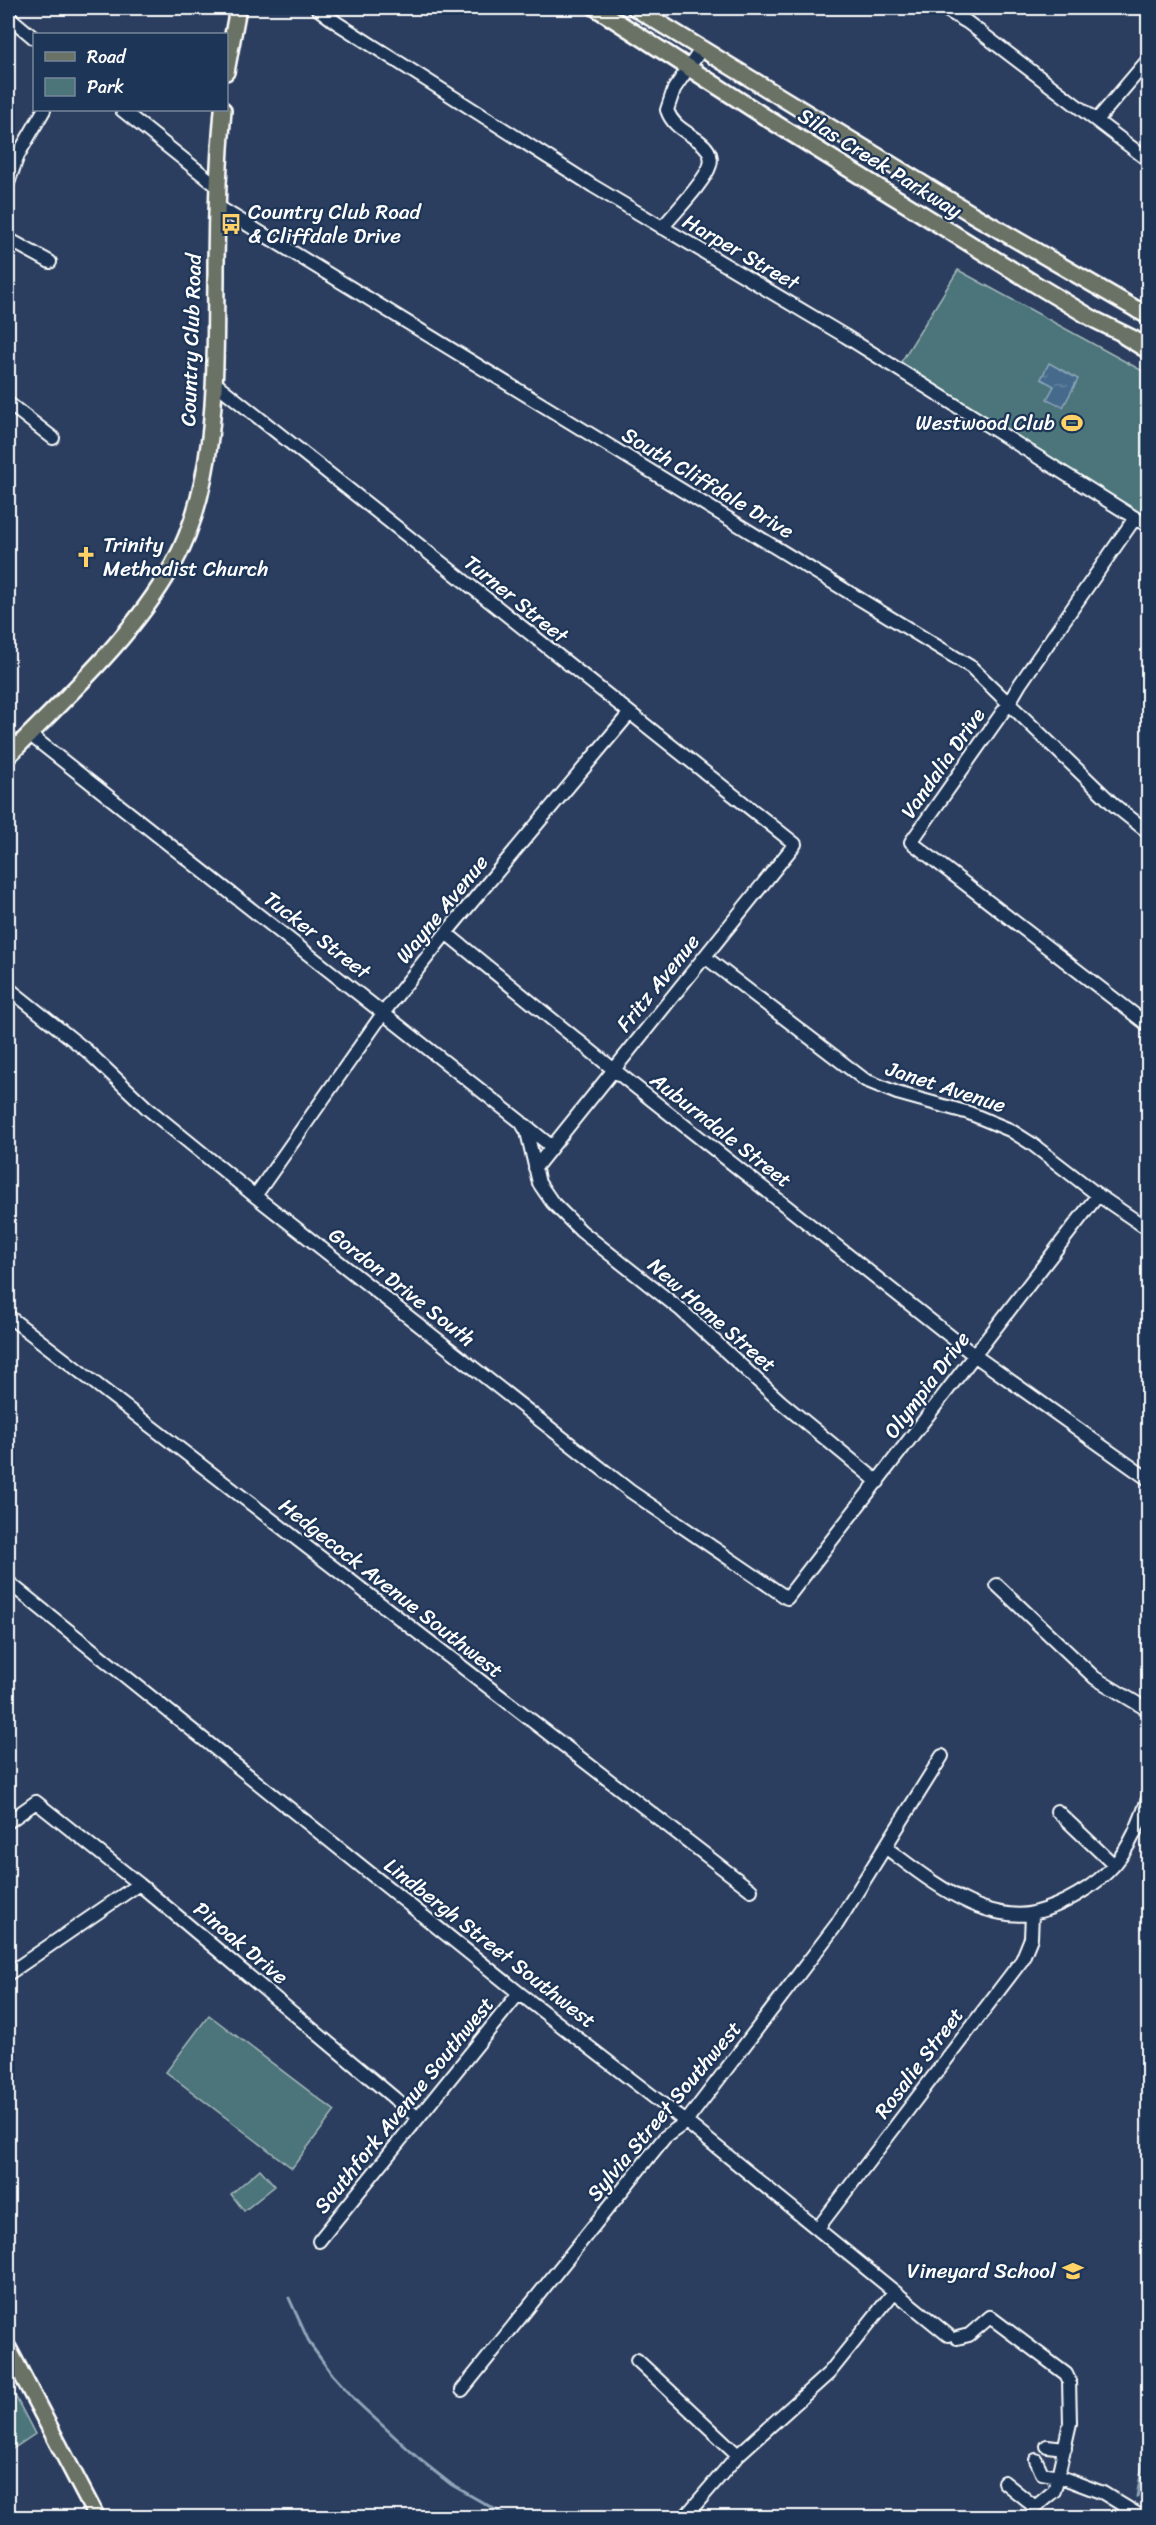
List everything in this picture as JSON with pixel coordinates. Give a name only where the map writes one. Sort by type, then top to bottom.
[{"type":"highway","points":[[1125,336],[1149,350]]},
{"type":"main road","points":[[228,61],[238,8]]},
{"type":"main road","name":"Silas Creek Parkway","points":[[596,8],[1035,284],[1125,336],[1149,345]]},
{"type":"main road","name":"Silas Creek Parkway","points":[[635,8],[972,214],[1145,313]]},
{"type":"main road","name":"Country Club Road","points":[[8,756],[123,637],[151,601],[174,564],[191,525],[203,487],[215,383],[216,206],[223,111]]},
{"type":"main road","points":[[8,2348],[97,2517]]},
{"type":"street","name":"Harper Street","points":[[317,8],[354,34],[662,228],[845,336],[1149,526]]},
{"type":"street","points":[[943,8],[967,22],[1149,160]]},
{"type":"street","points":[[8,16],[33,37]]},
{"type":"street","points":[[662,228],[699,182],[710,164],[707,148],[676,126],[667,110],[674,89],[690,69],[702,48]]},
{"type":"street","points":[[1097,120],[1149,60]]},
{"type":"street","points":[[8,178],[30,131],[43,111]]},
{"type":"street","points":[[123,111],[217,186]]},
{"type":"street","name":"South Cliffdale Drive","points":[[216,206],[971,667],[1114,805],[1149,832]]},
{"type":"street","points":[[8,239],[50,262]]},
{"type":"street","name":"Turner Street","points":[[215,383],[795,844]]},
{"type":"street","points":[[8,403],[53,438]]},
{"type":"street","name":"Vandalia Drive","points":[[1135,518],[911,842],[1149,1025]]},
{"type":"street","name":"Wayne Avenue","points":[[255,1196],[384,1012],[446,933],[629,714]]},
{"type":"street","name":"Tucker Street","points":[[29,734],[384,1012],[552,1147]]},
{"type":"street","name":"Fritz Avenue","points":[[552,1147],[795,844]]},
{"type":"street","name":"Auburndale Street","points":[[446,933],[613,1069],[974,1354],[1149,1479]]},
{"type":"street","name":"Janet Avenue","points":[[705,957],[865,1080],[897,1093],[969,1113],[1010,1130],[1032,1144],[1098,1195],[1149,1229]]},
{"type":"street","name":"Gordon Drive South","points":[[8,988],[87,1051],[147,1108],[255,1196],[630,1491],[787,1598]]},
{"type":"street","points":[[521,1122],[527,1132],[535,1168]]},
{"type":"street","points":[[535,1168],[552,1147]]},
{"type":"street","name":"New Home Street","points":[[535,1168],[539,1183],[552,1202],[581,1231],[681,1310],[781,1402],[878,1482]]},
{"type":"street","name":"Olympia Drive","points":[[787,1598],[1098,1195]]},
{"type":"street","name":"Hedgecock Avenue Southwest","points":[[8,1316],[751,1890]]},
{"type":"street","name":"Lindbergh Street Southwest","points":[[8,1582],[519,1993],[686,2122],[894,2292],[953,2336],[969,2335],[990,2317],[1066,2374],[1069,2380],[1070,2423],[1065,2448]]},
{"type":"street","points":[[998,1585],[1095,1678],[1149,1710]]},
{"type":"street","name":"Sylvia Street Southwest","points":[[462,2390],[665,2138],[686,2122],[837,1924],[942,1756]]},
{"type":"street","points":[[885,1847],[935,1883],[971,1903],[1015,1914],[1032,1914],[1082,1892],[1114,1865],[1130,1843],[1149,1799]]},
{"type":"street","name":"Pinoak Drive","points":[[8,1822],[36,1802],[139,1884],[418,2118]]},
{"type":"street","points":[[1057,1810],[1114,1865]]},
{"type":"street","points":[[8,1974],[139,1884]]},
{"type":"street","name":"Rosalie Street","points":[[818,2228],[1022,1960],[1031,1938],[1032,1914]]},
{"type":"street","name":"Southfork Avenue Southwest","points":[[319,2241],[519,1993]]},
{"type":"street","points":[[684,2517],[738,2455],[830,2373],[894,2292]]},
{"type":"street","points":[[637,2360],[738,2455]]},
{"type":"street","points":[[1004,2482],[1035,2507],[1054,2491],[1065,2448],[1047,2446]]},
{"type":"street","points":[[1036,2460],[1042,2473],[1058,2476],[1113,2499],[1144,2517]]},
{"type":"green space","name":"Westwood Club","points":[[958,270],[1148,374],[1148,522],[901,362]]},
{"type":"green space","points":[[209,2015],[335,2111],[292,2168],[166,2072]]},
{"type":"green space","points":[[260,2169],[275,2186],[244,2211],[231,2194]]},
{"type":"green space","points":[[8,2382],[35,2434],[8,2452]]},
{"type":"water","points":[[1049,363],[1078,379],[1063,407],[1047,399],[1054,386],[1041,379]]},
{"type":"waterway","points":[[289,2298],[310,2344],[332,2374],[358,2403],[419,2459],[452,2485],[503,2514],[516,2518]]},
{"type":"waterway","points":[[1137,2497],[1148,2435]]},
{"type":"place","name":"Country Club Road & Cliffdale Drive","points":[[231,224]]},
{"type":"place","name":"Westwood Club","points":[[1072,423]]},
{"type":"place","name":"Trinity Methodist Church","points":[[86,557]]},
{"type":"place","name":"Vineyard School","points":[[1073,2271]]}]
